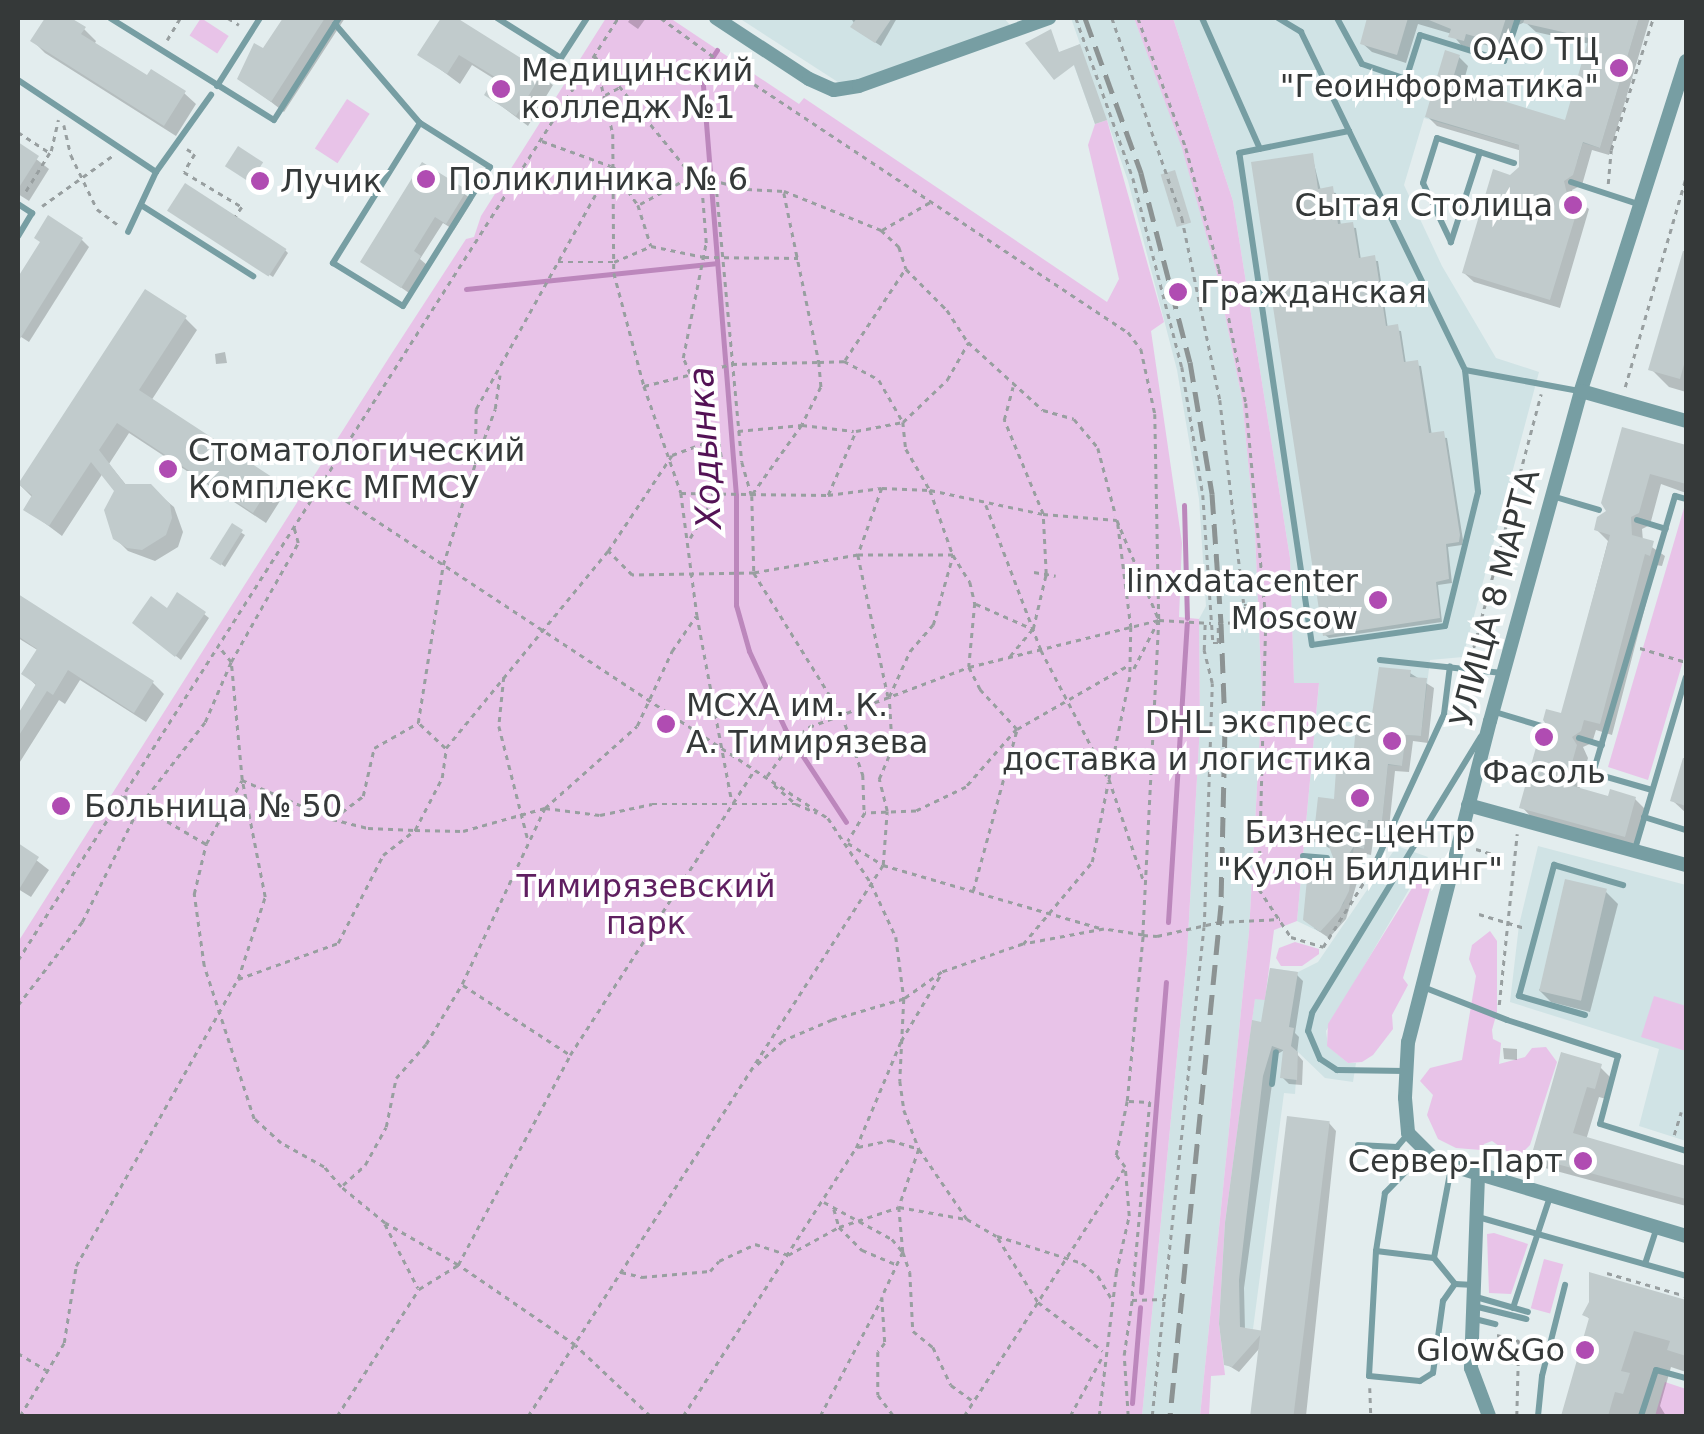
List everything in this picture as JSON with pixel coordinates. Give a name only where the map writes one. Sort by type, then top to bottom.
[{"type":"street","points":[[716,18],[809,79],[834,90],[859,86],[1049,18]]},
{"type":"street","name":"УЛИЦА 8 МАРТА","points":[[1408,1133],[1406,1071],[1422,986],[1491,716],[1580,391],[1686,63]]},
{"type":"street","points":[[1580,391],[1686,421]]},
{"type":"street","points":[[1468,805],[1686,865]]},
{"type":"street","points":[[1408,1133],[1424,1153],[1451,1168],[1686,1236]]},
{"type":"street","points":[[1478,1176],[1471,1368],[1489,1416]]},
{"type":"lane","points":[[110,18],[274,120],[337,21],[420,123],[490,168],[403,306],[333,264],[420,123]]},
{"type":"lane","points":[[217,86],[260,18]]},
{"type":"lane","points":[[497,18],[561,58],[586,18]]},
{"type":"lane","points":[[1202,18],[1260,149]]},
{"type":"lane","points":[[1278,18],[1301,32],[1464,370],[1478,492],[1445,626],[1312,645],[1239,153],[1349,132]]},
{"type":"lane","points":[[1336,18],[1362,64],[1406,79],[1420,35],[1504,61],[1518,18]]},
{"type":"lane","points":[[18,80],[156,172]]},
{"type":"lane","points":[[128,231],[156,172],[212,95]]},
{"type":"lane","points":[[1480,152],[1451,242],[1423,183],[1437,138],[1514,163]]},
{"type":"lane","points":[[1571,182],[1643,205]]},
{"type":"lane","points":[[18,204],[32,213],[18,236]]},
{"type":"lane","points":[[141,204],[253,276]]},
{"type":"lane","points":[[1464,370],[1580,391]]},
{"type":"lane","points":[[1552,496],[1599,510]]},
{"type":"lane","points":[[1652,790],[1593,773],[1675,496],[1686,499]]},
{"type":"lane","points":[[1636,520],[1666,529]]},
{"type":"lane","points":[[1380,660],[1503,673]]},
{"type":"lane","points":[[1352,860],[1376,862],[1444,714],[1450,666]]},
{"type":"lane","points":[[1634,850],[1686,676]]},
{"type":"lane","points":[[1406,1071],[1337,1070],[1320,1059],[1308,1030],[1312,1014],[1491,716],[1542,726]]},
{"type":"lane","points":[[1579,738],[1602,745]]},
{"type":"lane","points":[[1644,817],[1686,830]]},
{"type":"lane","points":[[1303,856],[1327,858]]},
{"type":"lane","points":[[1585,1014],[1518,996],[1554,864],[1623,885]]},
{"type":"lane","points":[[1422,986],[1618,1056],[1600,1124],[1686,1151]]},
{"type":"lane","points":[[1272,1084],[1276,1052]]},
{"type":"lane","points":[[1358,1145],[1396,1147],[1408,1133]]},
{"type":"lane","points":[[1424,1153],[1386,1193],[1376,1250],[1369,1376],[1420,1380],[1433,1373],[1443,1301],[1455,1284]]},
{"type":"lane","points":[[1434,1258],[1451,1168]]},
{"type":"lane","points":[[1513,1308],[1550,1196]]},
{"type":"lane","points":[[1477,1216],[1686,1276]]},
{"type":"lane","points":[[1646,1264],[1657,1227]]},
{"type":"lane","points":[[1376,1250],[1434,1258],[1495,1324]]},
{"type":"lane","points":[[1538,1416],[1542,1376],[1565,1285]]},
{"type":"lane","points":[[1475,1302],[1513,1308],[1527,1316],[1475,1302]]},
{"type":"lane","points":[[1642,1416],[1656,1370],[1686,1378]]},
{"type":"path","points":[[160,50],[180,18]]},
{"type":"path","points":[[228,18],[250,32]]},
{"type":"path","points":[[18,960],[618,18]]},
{"type":"path","points":[[662,18],[685,38],[717,55],[721,62],[1128,332],[1141,349],[1156,414],[1159,620],[1146,887],[1127,1100],[1116,1155],[1125,1167],[1129,1216],[1112,1300],[1098,1416]]},
{"type":"path","points":[[1076,18],[1133,178],[1182,367],[1204,495],[1213,642],[1218,642],[1218,623],[1245,622],[1220,400],[1182,218],[1112,18]]},
{"type":"path","points":[[1138,18],[1186,148],[1219,269],[1246,403],[1266,621],[1259,889],[1284,919],[1292,938],[1324,947],[1376,862]]},
{"type":"path","points":[[1604,195],[1611,150],[1653,18]]},
{"type":"path","points":[[594,56],[692,175],[747,189],[784,191],[881,230],[899,247],[906,269],[947,310],[968,342],[1043,410],[1074,419],[1098,448],[1117,520],[1131,627],[1130,677]]},
{"type":"path","points":[[594,56],[613,134],[614,262],[624,318],[682,493],[697,615],[732,804]]},
{"type":"path","points":[[604,96],[620,86]]},
{"type":"path","points":[[18,204],[50,153],[61,109]]},
{"type":"path","points":[[61,109],[71,155],[103,216],[128,231]]},
{"type":"path","points":[[18,132],[50,153]]},
{"type":"path","points":[[540,140],[612,166],[662,193]]},
{"type":"path","points":[[32,213],[121,149]]},
{"type":"path","points":[[190,150],[195,154],[184,172],[242,207],[236,216]]},
{"type":"path","points":[[612,166],[638,205],[651,246]]},
{"type":"path","points":[[474,464],[476,409],[612,166]]},
{"type":"path","points":[[638,205],[692,175]]},
{"type":"path","points":[[688,542],[716,494],[721,458],[718,438],[683,358],[706,243],[700,177]]},
{"type":"path","points":[[1624,390],[1686,177]]},
{"type":"path","points":[[716,180],[738,431],[752,496],[754,573],[842,715],[863,775],[864,813],[847,842]]},
{"type":"path","points":[[752,496],[802,424],[821,387],[784,191]]},
{"type":"path","points":[[881,230],[932,202]]},
{"type":"path","points":[[558,262],[614,262],[651,246],[704,257],[798,258]]},
{"type":"path","points":[[844,361],[906,269]]},
{"type":"path","points":[[738,431],[802,424],[856,431],[903,422],[947,380],[968,342]]},
{"type":"path","points":[[644,386],[732,364],[844,361],[879,380],[903,422],[906,449],[930,490],[953,554],[970,582],[974,604],[969,667],[980,689],[1017,730]]},
{"type":"path","points":[[418,724],[443,564],[495,409],[500,372]]},
{"type":"path","points":[[1468,668],[1544,383]]},
{"type":"path","points":[[1010,656],[1033,629],[1046,574],[1043,514],[1004,420],[1013,386]]},
{"type":"path","points":[[828,495],[856,431]]},
{"type":"path","points":[[238,979],[338,942],[383,855],[414,830],[442,778],[446,748],[608,551],[672,455],[718,438]]},
{"type":"path","points":[[321,484],[828,818],[871,883],[896,936],[904,999],[900,1041],[904,1110],[920,1150],[967,1219]]},
{"type":"path","points":[[682,493],[752,496],[828,495],[882,488],[930,490],[1043,514],[1117,520]]},
{"type":"path","points":[[528,1416],[883,865],[887,811],[879,780],[892,749],[888,697],[858,555],[882,488]]},
{"type":"path","points":[[985,504],[1041,650],[1108,779],[1146,887]]},
{"type":"path","points":[[1023,944],[1092,862],[1130,677],[1159,620],[1117,520]]},
{"type":"path","points":[[18,1005],[82,922],[140,806],[205,722],[231,662],[298,542],[294,527]]},
{"type":"path","points":[[608,551],[632,575],[754,573],[858,555],[953,554]]},
{"type":"path","points":[[888,697],[910,650],[934,625],[953,554]]},
{"type":"path","points":[[1034,572],[1056,576]]},
{"type":"path","points":[[974,604],[1033,629]]},
{"type":"path","points":[[1244,605],[1252,604],[1252,622],[1266,621]]},
{"type":"path","points":[[341,1187],[364,1165],[386,1127],[396,1078],[426,1044],[462,984],[546,808],[637,726],[672,650],[697,615]]},
{"type":"path","points":[[766,777],[792,740],[809,727],[969,667],[1159,620],[1212,623]]},
{"type":"path","points":[[1152,1416],[1204,927],[1212,683],[1204,650],[1205,622]]},
{"type":"path","points":[[1632,645],[1686,662]]},
{"type":"path","points":[[20,1416],[64,1343],[76,1266],[238,979],[266,896],[242,780],[231,662],[218,646]]},
{"type":"path","points":[[864,813],[916,812],[966,787],[1017,730],[1129,665]]},
{"type":"path","points":[[504,676],[499,726],[528,842]]},
{"type":"path","points":[[418,724],[446,748]]},
{"type":"path","points":[[332,819],[363,796],[374,748],[418,724]]},
{"type":"path","points":[[973,890],[1017,730]]},
{"type":"path","points":[[337,1416],[419,1289],[458,1264],[570,1055],[754,770]]},
{"type":"path","points":[[766,777],[796,804],[828,818]]},
{"type":"path","points":[[242,780],[332,819],[368,828],[414,830],[463,831],[520,812],[546,808],[600,815],[652,804],[796,804]]},
{"type":"path","points":[[242,780],[206,844],[194,894],[204,966],[254,1119],[281,1143],[324,1167],[341,1187],[385,1223],[458,1264],[574,1345],[650,1416]]},
{"type":"path","points":[[123,796],[206,844]]},
{"type":"path","points":[[1498,1016],[1517,834]]},
{"type":"path","points":[[847,842],[883,865],[1104,929],[1157,936],[1284,919]]},
{"type":"path","points":[[1476,850],[1492,854]]},
{"type":"path","points":[[1479,914],[1519,926]]},
{"type":"path","points":[[749,1072],[784,1041],[832,1020],[904,999],[942,972],[1023,944],[1104,929]]},
{"type":"path","points":[[682,1416],[856,1148],[900,1041],[942,972]]},
{"type":"path","points":[[462,984],[570,1055]]},
{"type":"path","points":[[1127,1100],[1150,1102],[1124,1372],[1128,1416]]},
{"type":"path","points":[[1670,1146],[1682,1112]]},
{"type":"path","points":[[856,1148],[890,1140],[920,1150]]},
{"type":"path","points":[[920,1150],[898,1207],[903,1252],[910,1272],[913,1332],[933,1347],[951,1385],[974,1402]]},
{"type":"path","points":[[964,1416],[1125,1167]]},
{"type":"path","points":[[822,1201],[892,1239],[903,1252]]},
{"type":"path","points":[[620,1272],[642,1277],[710,1271],[719,1262],[755,1244],[788,1255],[839,1228],[898,1207],[967,1219],[997,1236],[1066,1258],[1098,1276],[1112,1300]]},
{"type":"path","points":[[834,1208],[839,1228],[862,1250],[898,1265]]},
{"type":"path","points":[[385,1223],[419,1289]]},
{"type":"path","points":[[997,1236],[1038,1302],[1105,1352]]},
{"type":"path","points":[[820,1416],[903,1252]]},
{"type":"path","points":[[1607,1273],[1686,1296]]},
{"type":"path","points":[[882,1297],[885,1343],[878,1352],[878,1395],[894,1416]]},
{"type":"path","points":[[1132,1300],[1164,1299]]},
{"type":"path","points":[[1484,1332],[1519,1341],[1517,1416]]},
{"type":"path","points":[[1070,1416],[1105,1352]]},
{"type":"path","points":[[18,1353],[47,1370]]},
{"type":"path","points":[[1369,1376],[1371,1416]]},
{"type":"shaded area","points":[[739,18],[1004,18],[1010,25],[844,86]]},
{"type":"shaded area","points":[[1071,18],[1134,18],[1183,148],[1216,270],[1242,399],[1255,533],[1262,697],[1249,932],[1200,1416],[1142,1416],[1187,954],[1200,725],[1199,619],[1206,606],[1199,499],[1177,370],[1128,181],[1107,120],[1095,124],[1068,49],[1080,44]]},
{"type":"shaded area","points":[[1173,18],[1639,18],[1600,148],[1583,143],[1577,162],[1424,118],[1404,185],[1442,266],[1496,358],[1539,372],[1463,657],[1430,660],[1421,736],[1406,735],[1402,766],[1388,765],[1382,822],[1368,821],[1364,849],[1354,847],[1344,903],[1320,932],[1297,921],[1319,684],[1294,683],[1290,558],[1233,201]]},
{"type":"shaded area","points":[[1397,846],[1428,857],[1326,1031],[1328,1046],[1348,1063],[1356,1063],[1353,1082],[1325,1078],[1298,1052],[1295,1094],[1284,1093],[1253,1329],[1219,1324],[1225,1223],[1255,998],[1265,999],[1270,968],[1298,972],[1318,962]]},
{"type":"shaded area","points":[[1538,846],[1686,885],[1686,1141],[1639,1126],[1659,1049],[1510,1002],[1519,925]]},
{"type":"green space","points":[[201,18],[229,36],[217,54],[190,36]]},
{"type":"green space","name":"Тимирязевский парк","points":[[606,18],[670,18],[799,104],[804,98],[1107,302],[1119,279],[1088,145],[1095,124],[1107,120],[1164,322],[1151,331],[1182,543],[1179,617],[1199,619],[1200,725],[1187,954],[1142,1416],[18,1416],[18,942],[390,356],[466,239],[474,237],[481,216]]},
{"type":"green space","points":[[1134,18],[1173,18],[1233,201],[1290,558],[1294,683],[1319,683],[1297,921],[1274,930],[1265,1000],[1255,999],[1225,1223],[1219,1324],[1225,1375],[1211,1376],[1209,1416],[1200,1416],[1249,932],[1262,697],[1255,533],[1242,399],[1216,270],[1182,148]]},
{"type":"green space","points":[[347,99],[370,114],[338,163],[315,148]]},
{"type":"green space","points":[[1684,508],[1686,651],[1648,780],[1608,767]]},
{"type":"green space","points":[[1422,872],[1431,875],[1432,882],[1403,978],[1408,985],[1392,1015],[1393,1029],[1373,1055],[1362,1062],[1348,1063],[1327,1046],[1328,1024]]},
{"type":"green space","points":[[1490,931],[1497,941],[1497,1012],[1492,1030],[1493,1039],[1501,1043],[1499,1064],[1525,1057],[1532,1048],[1546,1047],[1557,1062],[1530,1145],[1522,1153],[1509,1153],[1492,1141],[1481,1150],[1456,1148],[1438,1139],[1427,1115],[1433,1095],[1420,1081],[1430,1068],[1462,1060],[1476,976],[1469,959],[1472,945]]},
{"type":"green space","points":[[1295,942],[1319,949],[1319,954],[1302,966],[1281,966],[1276,958],[1279,948]]},
{"type":"green space","points":[[1654,996],[1686,1006],[1686,1051],[1641,1037]]},
{"type":"green space","points":[[1487,1234],[1528,1244],[1511,1294],[1489,1293]]},
{"type":"green space","points":[[1544,1259],[1563,1264],[1550,1313],[1531,1308]]},
{"type":"green space","points":[[1665,1382],[1686,1389],[1686,1416],[1655,1416]]},
{"type":"building","points":[[45,18],[71,18],[86,27],[81,34],[147,75],[151,69],[186,91],[164,126],[30,41]]},
{"type":"building","points":[[283,18],[325,18],[271,102],[237,79],[254,43],[263,48]]},
{"type":"building","points":[[441,18],[457,18],[543,72],[516,116],[484,95],[495,77],[459,55],[447,74],[417,55]]},
{"type":"building","points":[[857,18],[892,18],[875,43],[850,27]]},
{"type":"building","points":[[1367,18],[1408,18],[1397,55],[1360,44]]},
{"type":"building","points":[[1424,18],[1506,18],[1498,43],[1466,34],[1464,41],[1448,37],[1451,29]]},
{"type":"building","points":[[1525,18],[1639,18],[1600,148],[1583,142],[1573,175],[1564,181],[1567,194],[1581,198],[1550,300],[1462,273],[1493,169],[1510,175],[1519,167],[1519,145],[1425,117],[1445,50],[1460,55],[1451,85],[1565,120],[1589,38],[1523,23]]},
{"type":"building","points":[[1051,29],[1059,52],[1080,44],[1107,120],[1095,124],[1074,65],[1054,80],[1025,43]]},
{"type":"building","points":[[18,142],[39,156],[18,189]]},
{"type":"building","points":[[238,146],[263,162],[250,182],[225,166]]},
{"type":"building","points":[[1313,153],[1318,189],[1333,186],[1338,224],[1353,222],[1359,258],[1375,255],[1386,326],[1398,324],[1404,362],[1418,360],[1429,433],[1444,431],[1460,535],[1459,542],[1446,544],[1449,579],[1436,582],[1440,618],[1323,636],[1251,162]]},
{"type":"building","points":[[422,162],[467,190],[446,224],[435,217],[414,251],[421,256],[401,288],[360,262]]},
{"type":"building","points":[[1175,170],[1191,223],[1177,227],[1161,174]]},
{"type":"building","points":[[185,183],[286,249],[269,277],[167,211]]},
{"type":"building","points":[[48,215],[83,238],[18,342],[18,277],[40,242],[34,238]]},
{"type":"building","points":[[1683,251],[1686,357],[1680,379],[1648,370]]},
{"type":"building","points":[[145,289],[187,316],[139,390],[275,479],[253,513],[117,423],[99,450],[125,484],[151,484],[170,504],[172,518],[166,535],[142,550],[127,548],[113,539],[104,510],[114,491],[91,462],[49,526],[23,510],[32,495],[18,484]]},
{"type":"building","points":[[1622,427],[1686,445],[1686,484],[1650,474],[1639,513],[1631,517],[1632,535],[1654,541],[1650,556],[1645,554],[1600,724],[1584,720],[1581,731],[1572,737],[1577,745],[1566,784],[1608,796],[1610,789],[1636,797],[1625,837],[1519,808],[1540,733],[1548,727],[1543,720],[1546,709],[1561,713],[1610,535],[1594,530],[1597,517],[1606,511],[1601,503]]},
{"type":"building","points":[[232,523],[243,530],[221,566],[210,559]]},
{"type":"building","points":[[177,592],[206,612],[175,657],[132,623],[151,596],[167,608]]},
{"type":"building","points":[[18,594],[154,681],[134,713],[68,670],[53,695],[47,691],[18,737],[18,714],[36,684],[21,674],[37,649],[18,636]]},
{"type":"building","name":"Бизнес-центр \"Кулон Билдинг\"","points":[[1379,667],[1411,670],[1410,677],[1427,678],[1421,736],[1406,735],[1402,766],[1388,764],[1382,822],[1368,820],[1364,849],[1354,846],[1347,857],[1352,867],[1349,891],[1339,911],[1320,932],[1303,920],[1308,869],[1326,871],[1334,860],[1328,844],[1313,842],[1318,797],[1334,799],[1337,756],[1353,759],[1357,714],[1372,714]]},
{"type":"building","points":[[1686,758],[1686,806],[1670,801]]},
{"type":"building","points":[[18,843],[39,857],[18,891]]},
{"type":"building","points":[[1565,879],[1607,889],[1581,1001],[1539,991]]},
{"type":"building","points":[[1270,968],[1298,972],[1289,1027],[1294,1028],[1291,1046],[1298,1052],[1297,1080],[1280,1078],[1283,1050],[1272,1046],[1263,1076],[1239,1280],[1240,1327],[1264,1331],[1232,1367],[1224,1365],[1219,1324],[1225,1223],[1252,1020],[1261,1022]]},
{"type":"building","points":[[1561,1052],[1602,1064],[1595,1089],[1587,1087],[1573,1133],[1686,1166],[1686,1199],[1531,1157]]},
{"type":"building","points":[[1287,1116],[1330,1121],[1293,1416],[1250,1416]]},
{"type":"building","points":[[1589,1272],[1686,1300],[1686,1356],[1667,1350],[1670,1341],[1634,1331],[1621,1371],[1630,1373],[1623,1394],[1615,1392],[1608,1416],[1561,1416],[1589,1318],[1582,1315],[1589,1302]]},
{"type":"waterway","name":"Ходынка","points":[[717,50],[702,73],[736,495],[736,605],[749,651],[785,729],[846,822]]},
{"type":"waterway","points":[[466,289],[716,263]]},
{"type":"waterway","points":[[1184,505],[1187,618]]},
{"type":"waterway","points":[[1168,922],[1187,624]]},
{"type":"waterway","points":[[1141,1292],[1166,982]]},
{"type":"waterway","points":[[1132,1403],[1140,1307]]},
{"type":"railway","points":[[1085,18],[1141,173],[1190,362],[1212,494],[1221,623],[1225,727],[1221,905],[1170,1416]]},
{"type":"place","name":"ОАО ТЦ \"Геоинформатика\"","points":[[1619,68]]},
{"type":"place","name":"Медицинский колледж №1","points":[[501,89]]},
{"type":"place","name":"Поликлиника № 6","points":[[426,179]]},
{"type":"place","name":"Лучик","points":[[260,181]]},
{"type":"place","name":"Сытая Столица","points":[[1573,205]]},
{"type":"place","name":"Гражданская","points":[[1178,292]]},
{"type":"place","name":"Стоматологический Комплекс МГМСУ","points":[[168,469]]},
{"type":"place","name":"linxdatacenter Moscow","points":[[1378,600]]},
{"type":"place","name":"МСХА им. К. А. Тимирязева","points":[[666,724]]},
{"type":"place","name":"Фасоль","points":[[1544,737]]},
{"type":"place","name":"DHL экспресс доставка и логистика","points":[[1392,741]]},
{"type":"place","name":"Бизнес-центр \"Кулон Билдинг\"","points":[[1360,798]]},
{"type":"place","name":"Больница № 50","points":[[61,806]]},
{"type":"place","name":"Сервер-Парт","points":[[1583,1161]]},
{"type":"place","name":"Glow&Go","points":[[1585,1350]]}]
